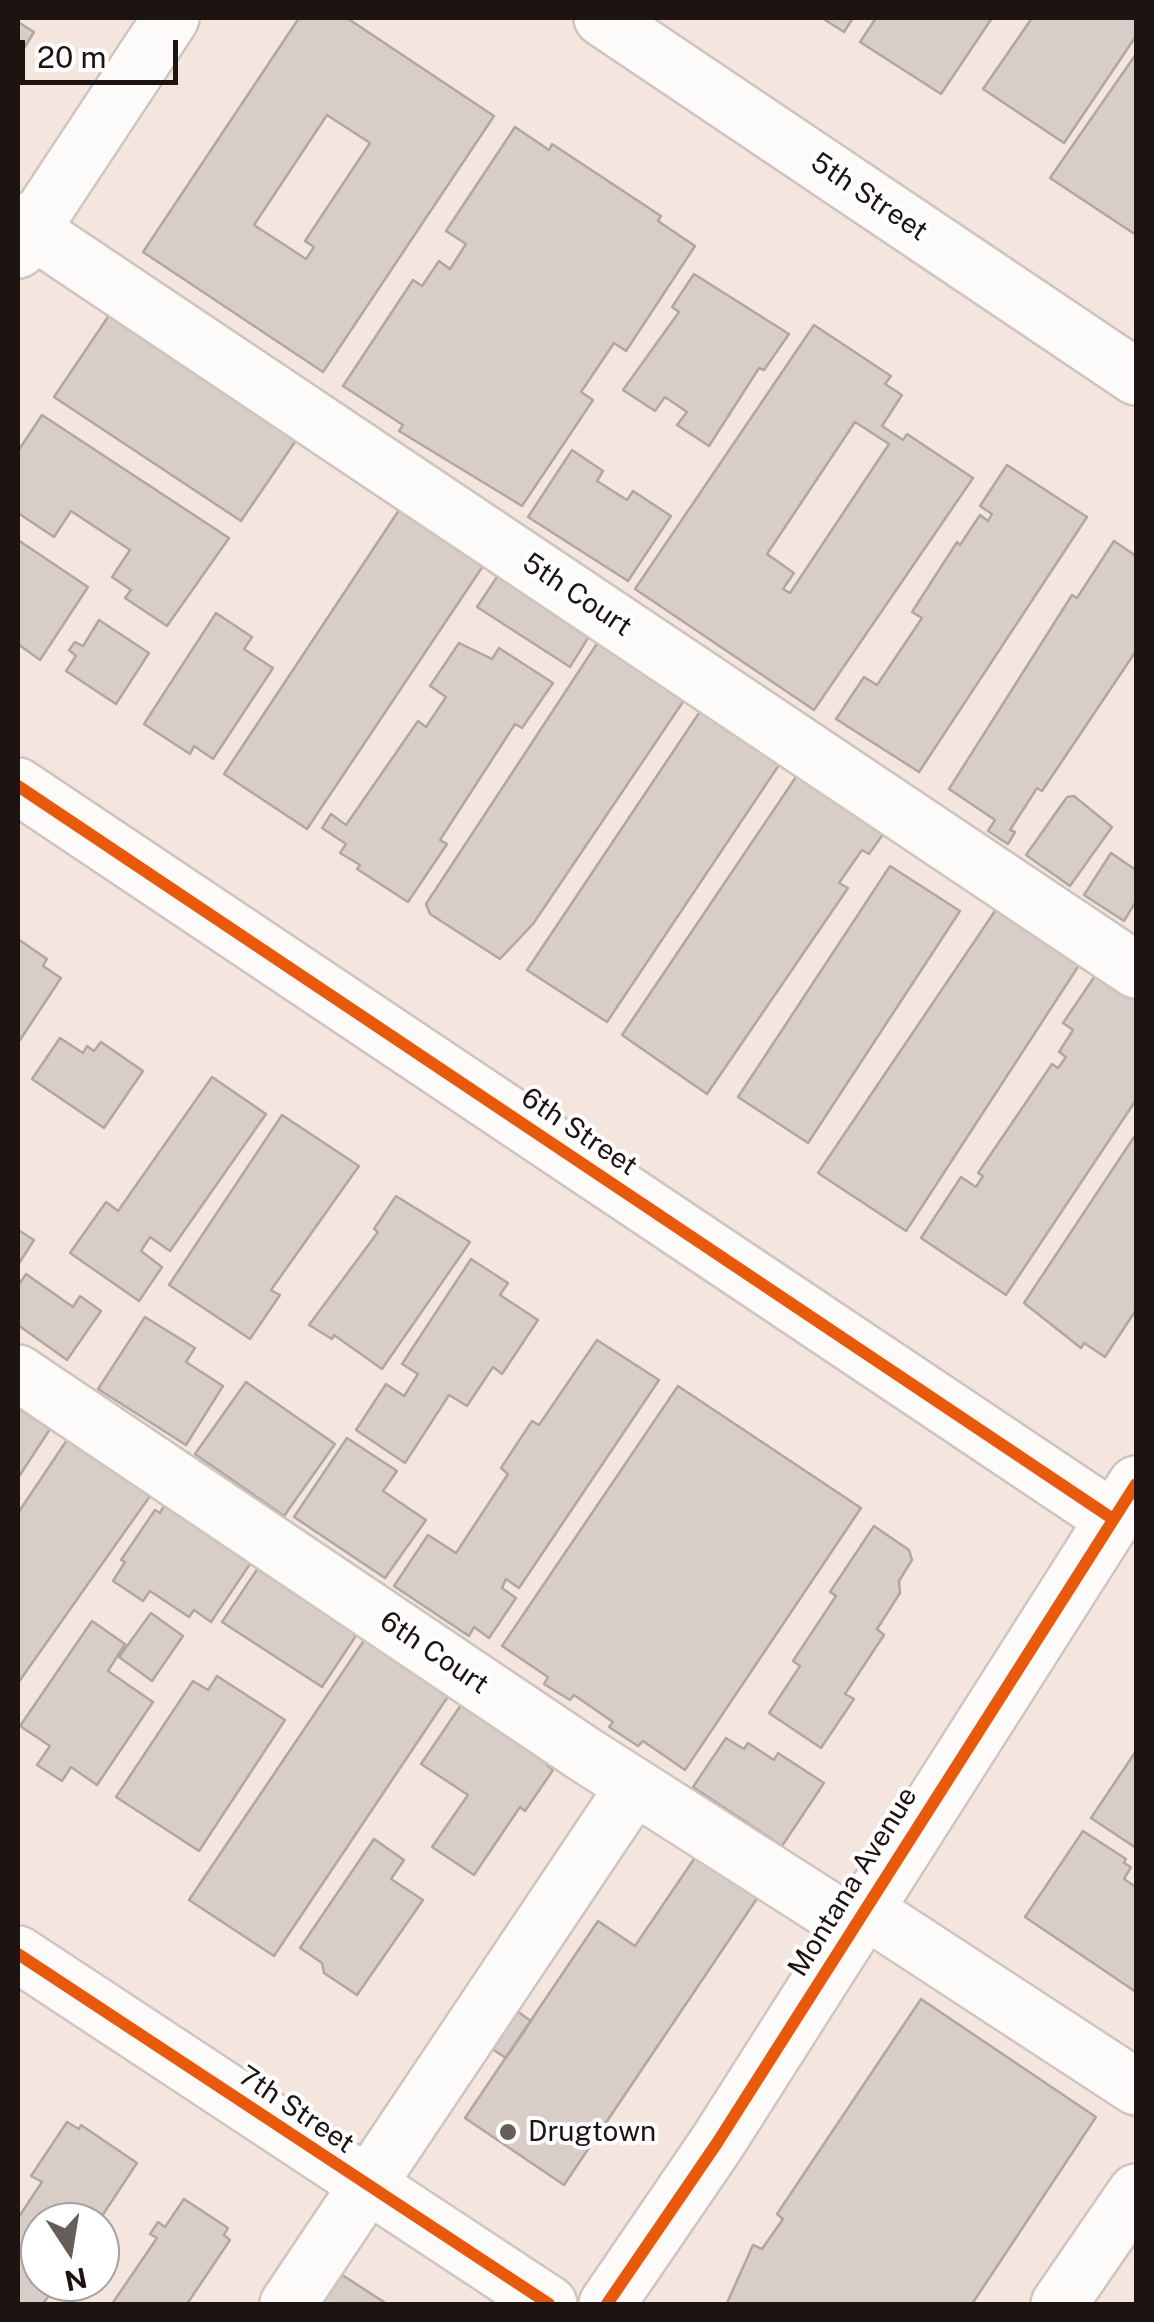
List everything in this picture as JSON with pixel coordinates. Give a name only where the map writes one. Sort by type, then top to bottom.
[{"type":"street","points":[[22,234],[171,18]]},
{"type":"street","name":"5th Street","points":[[602,18],[1136,377]]},
{"type":"street","name":"5th Court","points":[[22,234],[1136,970]]},
{"type":"street","name":"6th Street","points":[[18,786],[1124,1501]]},
{"type":"street","name":"6th Court","points":[[18,1373],[634,1786],[1136,2087]]},
{"type":"street","name":"Montana Avenue","points":[[607,2304],[659,2232],[1124,1501]]},
{"type":"street","points":[[288,2304],[634,1786]]},
{"type":"street","name":"7th Street","points":[[18,1954],[549,2304]]},
{"type":"street","points":[[1059,2304],[1136,2192]]},
{"type":"building","points":[[299,18],[347,18],[494,116],[323,372],[143,252]],"holes":[[[327,115],[370,143],[305,241],[314,247],[306,259],[254,225]]]},
{"type":"building","points":[[822,18],[853,18],[844,32]]},
{"type":"building","points":[[876,18],[992,18],[941,94],[860,42]]},
{"type":"building","points":[[1032,18],[1136,18],[1136,36],[1064,143],[983,89]]},
{"type":"building","points":[[18,22],[34,32],[18,58]]},
{"type":"building","points":[[1136,54],[1136,235],[1050,178]]},
{"type":"building","points":[[515,127],[549,150],[552,144],[661,216],[658,221],[695,246],[626,351],[614,343],[581,392],[593,400],[522,506],[399,431],[403,425],[343,386],[413,280],[422,286],[439,261],[450,269],[466,244],[446,231]]},
{"type":"building","points":[[694,274],[789,334],[764,370],[759,368],[709,446],[677,425],[687,412],[665,397],[655,411],[623,390],[679,312],[672,307]]},
{"type":"building","points":[[110,314],[297,439],[241,521],[54,397]]},
{"type":"building","points":[[814,325],[891,376],[885,384],[902,395],[882,426],[903,440],[907,434],[973,478],[814,710],[635,589]],"holes":[[[855,422],[889,444],[790,593],[783,589],[794,573],[767,554]]]},
{"type":"building","points":[[42,415],[229,538],[167,626],[125,598],[131,590],[112,577],[130,550],[71,511],[54,537],[18,513],[18,451]]},
{"type":"building","points":[[572,450],[603,471],[597,481],[627,500],[633,491],[671,516],[628,581],[528,517]]},
{"type":"building","points":[[1007,465],[1087,517],[919,772],[836,719],[864,677],[877,685],[922,618],[912,612],[957,542],[960,545],[980,515],[988,521],[992,514],[980,506]]},
{"type":"building","points":[[401,507],[485,563],[307,829],[224,774]]},
{"type":"building","points":[[18,540],[88,587],[40,660],[18,644]]},
{"type":"building","points":[[1114,541],[1136,556],[1136,651],[1042,791],[1037,788],[1010,830],[1015,832],[1008,844],[988,831],[995,820],[949,789],[1072,595],[1077,598]]},
{"type":"building","points":[[501,571],[593,630],[570,667],[477,607]]},
{"type":"building","points":[[216,613],[252,637],[244,649],[273,668],[213,759],[194,746],[190,754],[144,724]]},
{"type":"building","points":[[99,620],[149,653],[116,704],[66,671],[76,656],[69,650],[75,642],[83,646]]},
{"type":"building","points":[[604,633],[691,690],[533,924],[500,959],[430,914],[426,904]]},
{"type":"building","points":[[459,643],[492,659],[499,648],[553,683],[522,728],[515,724],[440,840],[447,844],[408,902],[357,869],[360,865],[340,853],[346,844],[322,828],[331,814],[346,825],[418,721],[426,727],[446,697],[430,686]]},
{"type":"building","points":[[701,710],[781,762],[607,1022],[527,970]]},
{"type":"building","points":[[798,774],[884,833],[869,854],[862,850],[839,883],[848,888],[707,1094],[622,1035]]},
{"type":"building","points":[[1074,796],[1112,827],[1070,886],[1026,855],[1067,797]]},
{"type":"building","points":[[1111,853],[1136,870],[1136,901],[1124,921],[1084,895]]},
{"type":"building","points":[[890,866],[960,911],[808,1143],[738,1097]]},
{"type":"building","points":[[997,908],[1085,956],[906,1231],[818,1173]]},
{"type":"building","points":[[18,939],[47,959],[43,966],[61,978],[18,1043]]},
{"type":"building","points":[[1097,973],[1136,1000],[1136,1100],[1006,1295],[921,1238],[961,1177],[976,1187],[983,1176],[978,1173],[1052,1064],[1058,1068],[1066,1057],[1059,1052],[1073,1030],[1063,1023]]},
{"type":"building","points":[[60,1038],[83,1053],[87,1046],[94,1051],[101,1042],[143,1071],[104,1128],[32,1079]]},
{"type":"building","points":[[212,1077],[266,1114],[170,1251],[150,1237],[141,1251],[162,1267],[139,1301],[70,1253],[106,1202],[118,1211]]},
{"type":"building","points":[[282,1115],[359,1166],[271,1290],[280,1295],[250,1339],[169,1285]]},
{"type":"building","points":[[1136,1134],[1136,1310],[1105,1357],[1084,1343],[1081,1348],[1024,1303]]},
{"type":"building","points":[[396,1196],[470,1242],[382,1369],[334,1335],[332,1339],[309,1325],[378,1232],[374,1229]]},
{"type":"building","points":[[18,1230],[34,1240],[18,1265]]},
{"type":"building","points":[[471,1259],[508,1283],[500,1295],[538,1320],[502,1374],[493,1367],[467,1406],[449,1395],[405,1463],[356,1430],[386,1384],[404,1396],[418,1374],[402,1364]]},
{"type":"building","points":[[26,1274],[73,1307],[80,1296],[101,1311],[67,1360],[18,1325],[18,1286]]},
{"type":"building","points":[[145,1317],[195,1348],[186,1362],[223,1386],[186,1445],[98,1389]]},
{"type":"building","points":[[597,1340],[659,1380],[519,1588],[506,1579],[502,1588],[516,1598],[489,1638],[474,1627],[469,1636],[394,1586],[428,1535],[456,1553],[508,1474],[501,1468],[532,1421],[539,1425]]},
{"type":"building","points":[[246,1382],[335,1444],[284,1516],[195,1454]]},
{"type":"building","points":[[678,1386],[861,1508],[685,1770],[643,1741],[638,1746],[609,1727],[613,1722],[574,1695],[570,1700],[544,1684],[548,1677],[502,1646]]},
{"type":"building","points":[[18,1408],[50,1429],[20,1475],[18,1474]]},
{"type":"building","points":[[347,1438],[397,1471],[383,1491],[426,1520],[385,1578],[294,1517]]},
{"type":"building","points":[[67,1440],[150,1496],[18,1683],[18,1513]]},
{"type":"building","points":[[165,1504],[252,1561],[211,1622],[194,1610],[189,1617],[150,1591],[143,1601],[113,1581],[125,1562],[121,1560],[155,1510],[160,1513]]},
{"type":"building","points":[[874,1526],[909,1550],[912,1560],[899,1581],[900,1593],[877,1629],[884,1635],[845,1694],[854,1699],[821,1748],[769,1713],[800,1666],[793,1661],[836,1596],[830,1592]]},
{"type":"building","points":[[264,1559],[363,1625],[322,1687],[222,1622]]},
{"type":"building","points":[[151,1613],[183,1636],[152,1681],[119,1657]]},
{"type":"building","points":[[92,1621],[125,1644],[108,1671],[153,1702],[97,1785],[71,1767],[62,1781],[37,1765],[50,1746],[20,1726]]},
{"type":"building","points":[[365,1639],[449,1695],[274,1956],[189,1900]]},
{"type":"building","points":[[217,1676],[285,1720],[199,1851],[116,1797],[193,1681],[208,1690]]},
{"type":"building","points":[[463,1702],[550,1760],[547,1765],[553,1770],[525,1811],[520,1807],[474,1875],[432,1847],[468,1795],[421,1764]]},
{"type":"building","points":[[726,1738],[744,1749],[748,1743],[774,1760],[778,1753],[824,1783],[782,1846],[693,1787]]},
{"type":"building","points":[[1136,1751],[1136,1848],[1091,1818]]},
{"type":"building","points":[[1083,1831],[1126,1859],[1124,1863],[1131,1867],[1124,1879],[1136,1887],[1136,1992],[1025,1917]]},
{"type":"building","points":[[374,1839],[404,1860],[391,1879],[423,1900],[357,1995],[324,1973],[322,1963],[300,1948]]},
{"type":"building","points":[[696,1856],[758,1897],[564,2185],[465,2118],[598,1921],[635,1946]]},
{"type":"building","points":[[921,1999],[1096,2117],[972,2304],[727,2303],[753,2245],[762,2249],[783,2219],[777,2214]]},
{"type":"building","points":[[514,2009],[531,2021],[506,2058],[489,2047]]},
{"type":"building","points":[[67,2122],[79,2129],[81,2125],[137,2163],[111,2202],[29,2202],[42,2182],[31,2176]]},
{"type":"building","points":[[184,2199],[228,2228],[224,2235],[230,2240],[187,2304],[112,2304],[120,2302],[120,2292],[157,2238],[150,2234],[158,2222],[165,2227]]},
{"type":"building","points":[[20,2215],[20,2302],[43,2304],[18,2304]]},
{"type":"building","points":[[333,2269],[387,2304],[310,2304]]},
{"type":"cycle path","points":[[18,786],[1113,1519]]},
{"type":"cycle path","points":[[607,2304],[717,2143],[1136,1484]]},
{"type":"cycle path","points":[[18,1954],[549,2304]]},
{"type":"place","name":"Drugtown","points":[[508,2132]]}]
